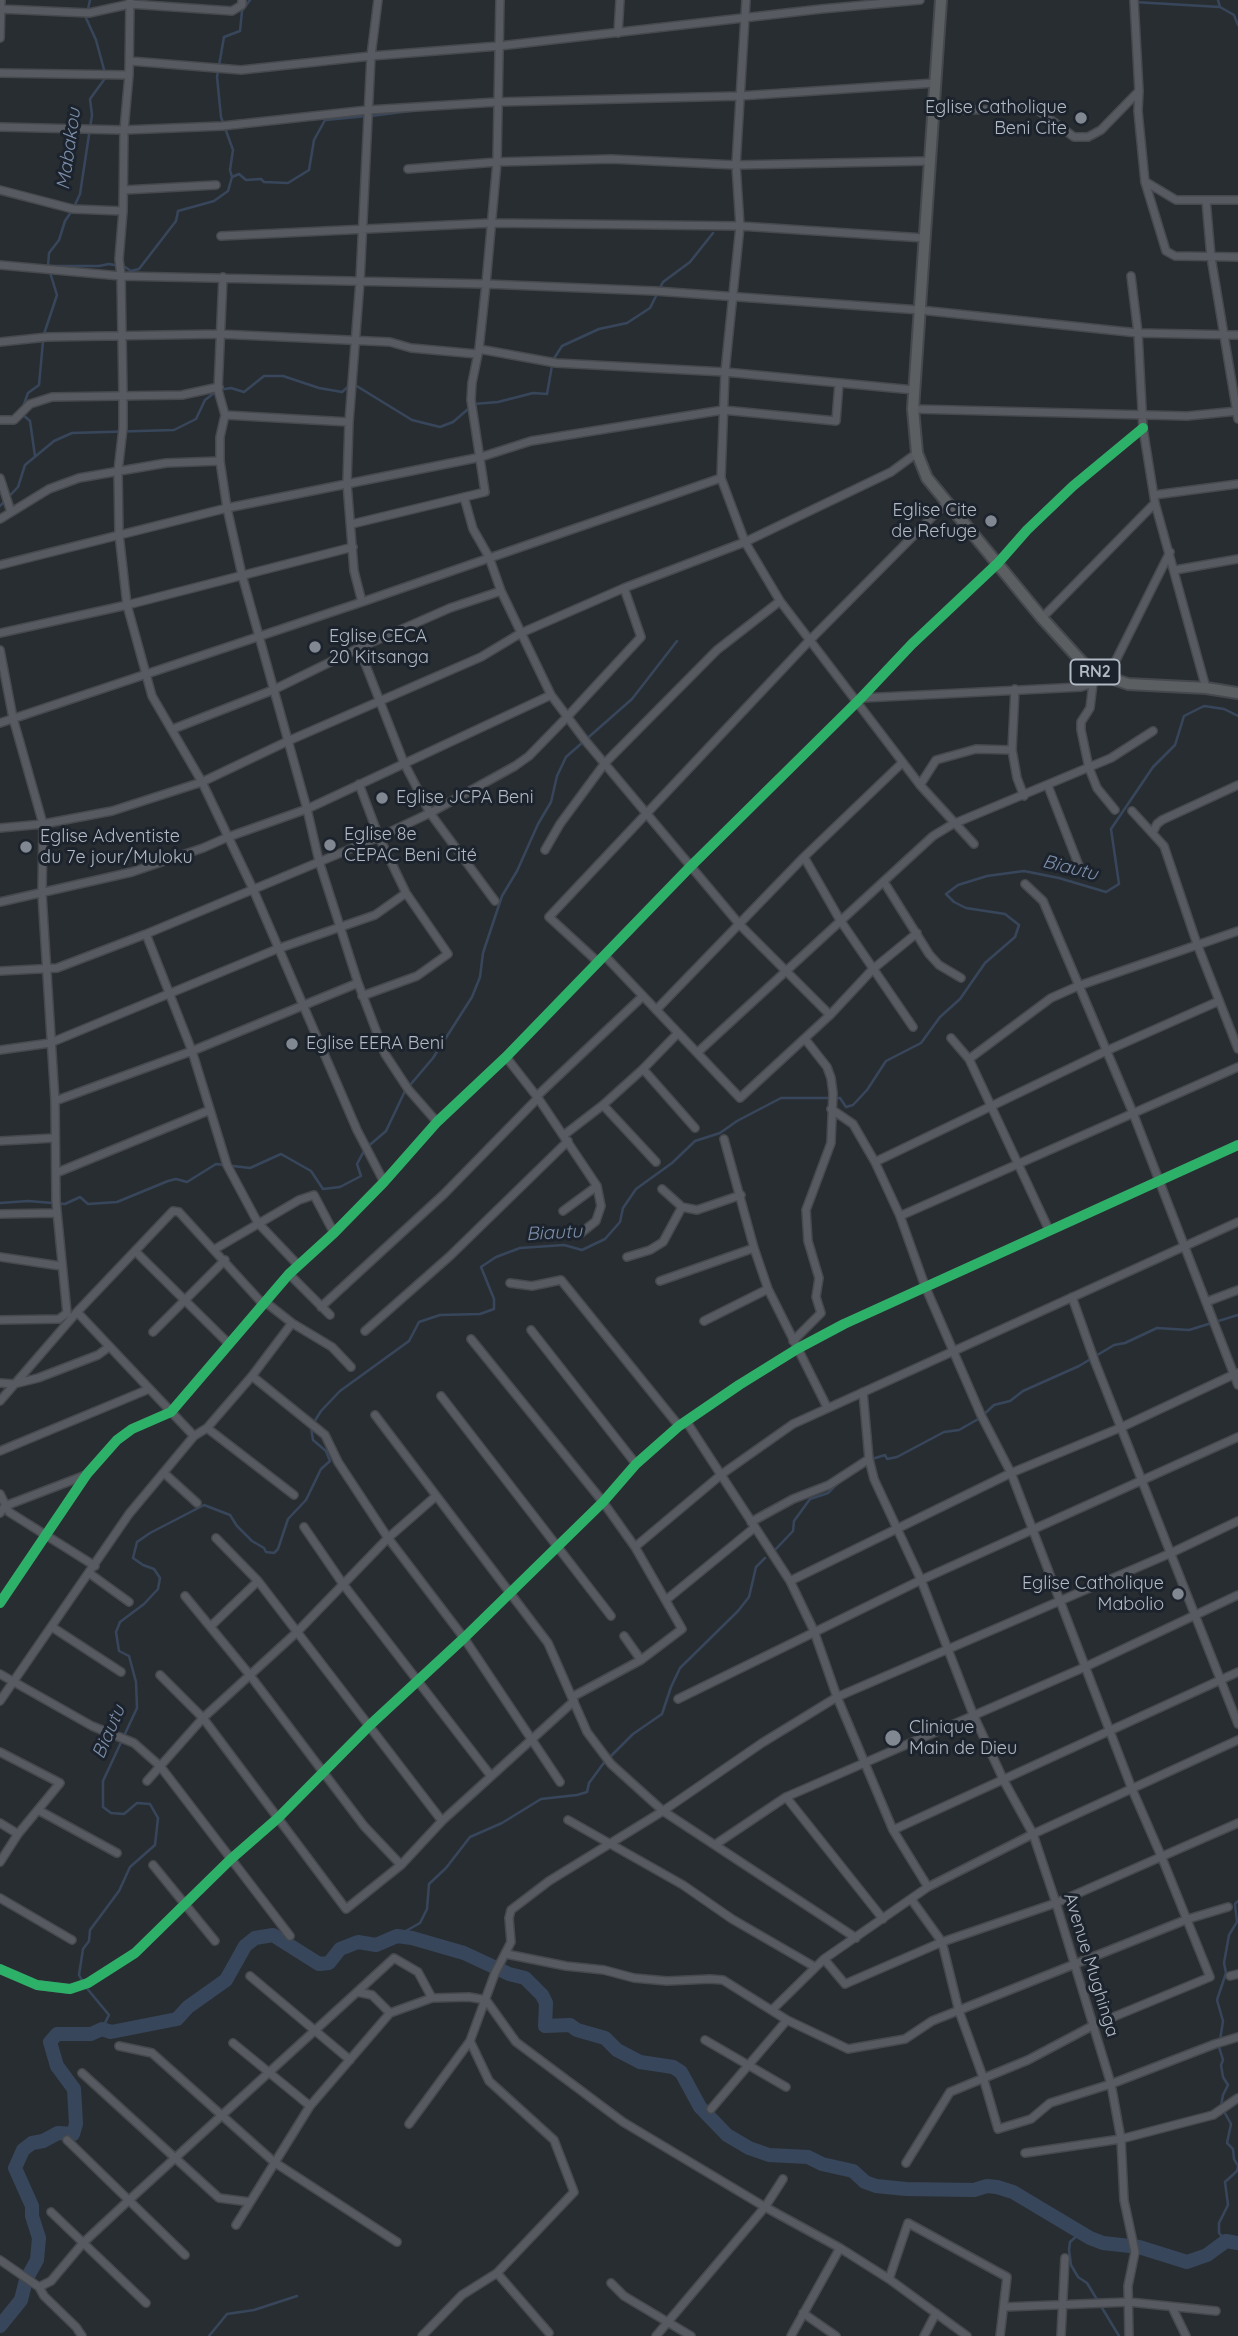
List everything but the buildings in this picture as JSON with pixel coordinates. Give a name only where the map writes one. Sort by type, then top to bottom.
[{"type":"highway","name":"RN2","points":[[941,0],[913,409],[917,453],[927,478],[1042,618],[1099,678],[1128,684],[1206,688],[1238,693]]},
{"type":"street","points":[[0,38],[1,0]]},
{"type":"street","points":[[1,9],[87,13],[130,2],[232,11],[242,5],[242,0]]},
{"type":"street","points":[[362,602],[354,571],[347,483],[371,56],[378,0]]},
{"type":"street","points":[[352,524],[485,492],[472,404],[472,383],[486,284],[497,162],[500,0]]},
{"type":"street","points":[[618,33],[620,0]]},
{"type":"street","points":[[746,0],[736,165],[740,226],[725,372],[721,478],[746,542],[780,601],[859,701],[902,763],[953,824],[974,844]]},
{"type":"street","points":[[130,61],[241,70],[499,46],[920,0]]},
{"type":"street","points":[[1134,0],[1138,111],[1145,182],[1166,251],[1175,256],[1238,257]]},
{"type":"street","points":[[130,2],[130,61],[124,130],[124,190],[119,259],[123,395],[118,471],[119,534],[127,605],[152,696],[202,782],[253,889],[301,1006],[365,1149],[384,1182]]},
{"type":"street","points":[[0,73],[129,75]]},
{"type":"street","points":[[0,127],[124,130],[224,126],[368,110],[497,102],[739,96],[935,83]]},
{"type":"street","points":[[932,111],[1035,108],[1074,137],[1087,137],[1101,130],[1139,91]]},
{"type":"street","points":[[408,169],[497,162],[611,159],[736,165],[928,161]]},
{"type":"street","points":[[1145,182],[1176,200],[1238,200]]},
{"type":"street","points":[[124,190],[216,185]]},
{"type":"street","points":[[0,190],[74,209],[123,211]]},
{"type":"street","points":[[913,409],[1187,416],[1238,414],[1211,257],[1206,200]]},
{"type":"street","points":[[221,236],[491,223],[740,226],[924,238]]},
{"type":"street","points":[[0,265],[49,270],[223,277],[658,291],[920,310],[1138,333],[1225,337],[1238,335]]},
{"type":"street","points":[[1131,276],[1138,333],[1143,428],[1155,499],[1206,688]]},
{"type":"street","points":[[223,277],[219,387],[225,415],[220,437],[220,461],[242,575],[319,861],[362,996],[384,1054],[407,1087],[437,1122]]},
{"type":"street","points":[[0,342],[47,337],[219,334],[356,340],[478,351],[553,362],[725,372],[914,390]]},
{"type":"street","points":[[0,565],[227,508],[481,457],[531,441],[723,410],[836,421],[839,383]]},
{"type":"street","points":[[0,420],[14,420],[30,404],[52,397],[182,395],[219,387]]},
{"type":"street","points":[[225,415],[349,422]]},
{"type":"street","points":[[0,1603],[87,1474],[117,1440],[132,1429],[171,1412],[263,1302],[384,1182],[437,1122],[506,1057],[690,867],[859,701],[912,644],[998,563],[1027,530],[1073,486],[1143,428]]},
{"type":"street","points":[[0,828],[43,824],[112,811],[202,782],[288,741],[481,657],[522,633],[624,588],[746,542],[891,471],[917,453]]},
{"type":"street","points":[[0,519],[59,484],[166,463],[220,461]]},
{"type":"street","points":[[0,478],[11,512]]},
{"type":"street","points":[[0,723],[721,478]]},
{"type":"street","points":[[1042,618],[1155,499],[1238,484]]},
{"type":"street","points":[[464,497],[501,591],[551,695],[586,741],[740,925],[830,1015]]},
{"type":"street","points":[[598,962],[549,917],[810,641],[947,502]]},
{"type":"street","points":[[0,633],[127,605],[353,547]]},
{"type":"street","points":[[1115,810],[1097,788],[1089,768],[1081,722],[1090,708],[1099,678],[1170,552]]},
{"type":"street","points":[[1175,570],[1238,559]]},
{"type":"street","points":[[0,971],[57,968],[146,934],[379,837],[430,813],[515,766],[529,756],[641,637],[624,588]]},
{"type":"street","points":[[173,729],[273,690],[450,608],[501,591]]},
{"type":"street","points":[[545,850],[560,824],[605,762],[717,650],[780,601]]},
{"type":"street","points":[[359,648],[404,763],[430,813],[495,901]]},
{"type":"street","points":[[0,650],[13,718],[43,824],[42,894],[55,1101],[54,1138],[61,1266],[73,1314],[109,1347],[194,1436]]},
{"type":"street","points":[[859,701],[1015,689],[1082,687],[1099,678]]},
{"type":"street","points":[[1015,689],[1013,750],[1017,778],[1024,796]]},
{"type":"street","points":[[0,902],[131,872],[307,809],[551,695]]},
{"type":"street","points":[[698,1052],[933,836],[953,824],[1111,758],[1153,731]]},
{"type":"street","points":[[920,785],[936,760],[976,749],[1013,750]]},
{"type":"street","points":[[656,1010],[804,857],[902,763]]},
{"type":"street","points":[[359,784],[379,837],[406,893],[448,954],[417,976],[362,996]]},
{"type":"street","points":[[1153,832],[1162,820],[1238,785]]},
{"type":"street","points":[[1048,786],[1081,870]]},
{"type":"street","points":[[1132,811],[1164,846],[1197,944],[1238,1049]]},
{"type":"street","points":[[804,857],[840,920],[913,1027]]},
{"type":"street","points":[[884,882],[939,965],[961,978]]},
{"type":"street","points":[[1026,884],[1043,901],[1133,1113],[1238,1385]]},
{"type":"street","points":[[0,1050],[51,1044],[169,992],[374,915],[406,893]]},
{"type":"street","points":[[969,1059],[1051,998],[1078,986],[1238,931]]},
{"type":"street","points":[[605,956],[740,1098],[806,1039],[873,969],[917,933]]},
{"type":"street","points":[[146,934],[192,1051],[228,1165],[258,1223],[298,1265]]},
{"type":"street","points":[[55,1101],[192,1051],[358,983]]},
{"type":"street","points":[[321,1307],[444,1194],[538,1097],[643,996]]},
{"type":"street","points":[[875,1162],[1106,1051],[1219,1001]]},
{"type":"street","points":[[365,1332],[450,1256],[566,1138],[643,1069],[678,1033]]},
{"type":"street","points":[[951,1038],[969,1059],[1049,1230]]},
{"type":"street","points":[[795,1345],[821,1313],[816,1297],[819,1278],[810,1250],[806,1210],[831,1143],[832,1096],[827,1067],[806,1039]]},
{"type":"street","points":[[506,1057],[538,1097],[597,1186],[601,1206],[596,1221],[582,1233]]},
{"type":"street","points":[[900,1216],[1238,1067]]},
{"type":"street","points":[[643,1069],[695,1128]]},
{"type":"street","points":[[603,1105],[656,1162]]},
{"type":"street","points":[[831,1109],[853,1124],[875,1162],[900,1216],[925,1286],[982,1417],[1011,1473],[1084,1667],[1210,1977],[1094,2025],[1028,2060],[950,2092],[906,2163]]},
{"type":"street","points":[[56,1173],[210,1110]]},
{"type":"street","points":[[0,1141],[54,1138]]},
{"type":"street","points":[[724,1139],[768,1289],[827,1407]]},
{"type":"street","points":[[0,1969],[37,1985],[70,1989],[84,1985],[135,1953],[231,1859],[278,1818],[370,1725],[464,1638],[603,1502],[636,1464],[679,1426],[795,1345],[1238,1145]]},
{"type":"street","points":[[563,1211],[597,1186]]},
{"type":"street","points":[[662,1189],[682,1207],[697,1210],[741,1195]]},
{"type":"street","points":[[215,1249],[299,1200],[314,1195],[334,1233]]},
{"type":"street","points":[[0,1214],[57,1207]]},
{"type":"street","points":[[627,1256],[650,1250],[663,1242],[682,1207]]},
{"type":"street","points":[[0,1401],[73,1314],[173,1212],[179,1212],[263,1302],[332,1347],[351,1367]]},
{"type":"street","points":[[635,1547],[722,1474],[793,1424],[1238,1222]]},
{"type":"street","points":[[660,1280],[754,1248]]},
{"type":"street","points":[[135,1251],[229,1344]]},
{"type":"street","points":[[0,1257],[61,1266]]},
{"type":"street","points":[[153,1332],[184,1298],[225,1260]]},
{"type":"street","points":[[289,1274],[330,1315]]},
{"type":"street","points":[[510,1283],[532,1286],[561,1280],[679,1426]]},
{"type":"street","points":[[704,1321],[768,1289]]},
{"type":"street","points":[[1206,1302],[1238,1290]]},
{"type":"street","points":[[1072,1297],[1095,1362],[1238,1724]]},
{"type":"street","points":[[0,1320],[59,1319],[73,1314]]},
{"type":"street","points":[[0,1701],[129,1514],[194,1436],[206,1428],[252,1376],[292,1323]]},
{"type":"street","points":[[531,1330],[636,1464]]},
{"type":"street","points":[[160,1675],[203,1718],[345,1909],[401,1865],[442,1821],[573,1699],[641,1660],[682,1629],[635,1547],[603,1502],[471,1339]]},
{"type":"street","points":[[0,1383],[14,1384],[38,1378],[98,1355],[109,1347]]},
{"type":"street","points":[[790,1581],[1011,1473],[1122,1427],[1236,1374]]},
{"type":"street","points":[[252,1376],[325,1435],[338,1462],[388,1538],[464,1638],[560,1782]]},
{"type":"street","points":[[0,1451],[149,1389]]},
{"type":"street","name":"Avenue Mughinga","points":[[863,1392],[874,1479],[921,1580],[974,1714],[1004,1781],[1032,1834],[1094,2025],[1111,2084],[1121,2138],[1124,2200],[1135,2252],[1128,2286],[1129,2302]]},
{"type":"street","points":[[441,1396],[611,1616]]},
{"type":"street","points":[[375,1415],[548,1643],[587,1732],[611,1764],[663,1811],[856,1938]]},
{"type":"street","points":[[686,1421],[790,1581],[814,1632],[837,1697],[893,1830],[928,1888]]},
{"type":"street","points":[[206,1428],[294,1494]]},
{"type":"street","points":[[678,1699],[921,1580],[1238,1437]]},
{"type":"street","points":[[666,1600],[752,1525],[793,1499],[829,1485],[870,1461]]},
{"type":"street","points":[[164,1473],[197,1503]]},
{"type":"street","points":[[0,1513],[5,1506],[87,1474]]},
{"type":"street","points":[[0,1494],[9,1512],[92,1569],[129,1602]]},
{"type":"street","points":[[147,1781],[203,1718],[296,1632],[388,1538],[436,1496]]},
{"type":"street","points":[[409,2124],[470,2041],[495,1973],[511,1941],[511,1910],[549,1881],[663,1811],[762,1743],[837,1697],[1171,1553],[1238,1521]]},
{"type":"street","points":[[304,1527],[343,1584],[491,1776]]},
{"type":"street","points":[[216,1538],[258,1581],[442,1821]]},
{"type":"street","points":[[211,1626],[258,1581]]},
{"type":"street","points":[[716,1844],[786,1797],[1084,1667],[1238,1595]]},
{"type":"street","points":[[186,1596],[325,1772],[364,1826],[401,1865]]},
{"type":"street","points":[[52,1627],[121,1672]]},
{"type":"street","points":[[624,1636],[641,1660]]},
{"type":"street","points":[[893,1830],[1238,1672]]},
{"type":"street","points":[[0,1674],[92,1726],[134,1743],[160,1766],[290,1936]]},
{"type":"street","points":[[772,2010],[824,1959],[928,1888],[1032,1834],[1238,1740]]},
{"type":"street","points":[[0,1752],[60,1783],[18,1834],[0,1862]]},
{"type":"street","points":[[786,1797],[883,1919]]},
{"type":"street","points":[[38,1810],[117,1853]]},
{"type":"street","points":[[568,1820],[610,1842],[815,1967]]},
{"type":"street","points":[[0,1823],[18,1834]]},
{"type":"street","points":[[824,1959],[845,1984],[942,1942],[1056,1903],[1238,1823]]},
{"type":"street","points":[[153,1865],[215,1941]]},
{"type":"street","points":[[0,1898],[72,1940]]},
{"type":"street","points":[[911,1899],[942,1942],[959,2011],[998,2129],[1031,2119],[1049,2103],[1111,2084],[1238,2037]]},
{"type":"street","points":[[506,1954],[566,1966],[604,1970],[634,1978],[667,1981],[723,1980],[787,2020],[848,2049],[905,2039],[932,2021],[1188,1919],[1228,1907]]},
{"type":"street","points":[[37,2285],[51,2281],[83,2243],[394,1958],[418,1972],[432,1998]]},
{"type":"street","points":[[250,1976],[350,2060]]},
{"type":"street","points":[[357,1992],[372,1995],[390,2013]]},
{"type":"street","points":[[236,2225],[310,2106],[390,2013],[432,1998],[469,1997],[486,2000],[516,2042],[623,2122],[765,2207],[840,2248],[889,2279],[967,2336]]},
{"type":"street","points":[[711,2109],[787,2020]]},
{"type":"street","points":[[705,2040],[786,2087]]},
{"type":"street","points":[[422,2336],[462,2295],[497,2273],[574,2192],[554,2140],[489,2081],[470,2041]]},
{"type":"street","points":[[233,2043],[310,2106]]},
{"type":"street","points":[[119,2046],[152,2053],[274,2162],[397,2242]]},
{"type":"street","points":[[82,2073],[219,2198],[250,2202]]},
{"type":"street","points":[[1025,2153],[1121,2138],[1220,2110],[1238,2098]]},
{"type":"street","points":[[67,2140],[185,2255]]},
{"type":"street","points":[[656,2336],[765,2207],[783,2179]]},
{"type":"street","points":[[51,2211],[146,2304]]},
{"type":"street","points":[[889,2279],[908,2223],[1007,2277],[1000,2336]]},
{"type":"street","points":[[791,2336],[840,2248]]},
{"type":"street","points":[[1061,2336],[1065,2258]]},
{"type":"street","points":[[0,2260],[37,2285],[44,2297],[82,2336]]},
{"type":"street","points":[[497,2273],[549,2333]]},
{"type":"street","points":[[611,2283],[624,2296],[691,2336]]},
{"type":"street","points":[[1004,2307],[1129,2302],[1216,2311]]},
{"type":"street","points":[[1129,2302],[1129,2336]]},
{"type":"street","points":[[1172,2307],[1186,2336]]},
{"type":"street","points":[[924,2336],[936,2313]]},
{"type":"street","points":[[803,2314],[836,2336]]},
{"type":"waterway","name":"Mabakou","points":[[44,334],[57,295],[48,266],[49,253],[59,240],[65,221],[80,194],[92,115],[90,99],[106,77],[96,40],[86,18],[90,0]]},
{"type":"waterway","points":[[48,266],[109,264],[131,271],[139,269],[176,221],[178,211],[214,201],[228,191],[232,177],[230,170],[233,150],[221,117],[217,77],[224,37],[240,31],[242,11],[250,0]]},
{"type":"waterway","points":[[1218,0],[1220,7],[1234,15],[1238,25]]},
{"type":"waterway","points":[[1134,2],[1220,7]]},
{"type":"waterway","points":[[371,116],[410,111]]},
{"type":"waterway","points":[[232,177],[239,174],[246,180],[288,183],[309,170],[314,140],[325,120],[367,116]]},
{"type":"waterway","points":[[355,385],[412,420],[440,427],[453,422],[474,404],[498,402],[533,393],[547,394],[553,360],[562,346],[599,329],[627,323],[650,308],[663,282],[690,262],[713,233]]},
{"type":"waterway","name":"Mabakou","points":[[23,407],[28,393],[39,385],[43,341]]},
{"type":"waterway","points":[[0,506],[18,487],[25,465],[54,441],[72,433],[174,430],[196,419],[205,400],[218,390],[231,388],[244,392],[264,376],[283,376],[319,388],[342,392],[349,386]]},
{"type":"waterway","points":[[22,414],[30,421],[35,456]]},
{"type":"waterway","points":[[0,1203],[28,1201],[65,1204],[80,1197],[88,1204],[117,1202],[168,1181],[176,1179],[187,1182],[216,1164],[250,1168],[281,1154],[311,1171],[323,1189],[340,1187],[361,1176],[357,1164],[365,1149],[386,1131],[405,1091],[433,1058],[472,997],[502,896],[551,802],[557,776],[566,757],[632,699],[677,641]]},
{"type":"waterway","name":"Biautu","points":[[102,2029],[109,2015],[79,1975],[83,1949],[89,1941],[90,1930],[119,1891],[130,1867],[155,1845],[158,1818],[150,1804],[137,1803],[124,1814],[111,1813],[103,1807],[103,1781],[137,1708],[136,1682],[129,1656],[119,1651],[116,1632],[120,1622],[144,1604],[158,1589],[160,1578],[154,1569],[133,1558],[137,1542],[204,1505],[230,1515],[252,1541],[266,1552],[274,1553],[278,1549],[288,1519],[306,1500],[321,1469],[330,1461],[326,1451],[313,1440],[311,1427],[321,1411],[340,1391],[409,1341],[419,1322],[440,1315],[480,1314],[494,1309],[494,1299],[481,1267],[496,1257],[520,1248],[564,1245],[582,1250],[605,1239],[620,1222],[623,1208],[636,1189],[672,1163],[695,1141],[720,1133],[781,1098],[840,1098],[846,1107],[853,1105],[867,1090],[886,1061],[921,1043],[940,1017],[960,999],[985,963],[1015,937],[1019,925],[1005,914],[966,908],[946,894],[958,885],[987,876],[1024,871],[1106,892],[1119,884],[1111,829],[1153,767],[1175,745],[1184,716],[1204,706],[1224,709],[1238,716]]},
{"type":"waterway","points":[[872,1459],[885,1455],[887,1459],[897,1457],[944,1432],[959,1430],[980,1418],[994,1405],[1010,1401],[1023,1391],[1079,1366],[1114,1345],[1125,1343],[1157,1328],[1189,1330],[1238,1315]]},
{"type":"waterway","points":[[849,1476],[861,1468]]},
{"type":"waterway","points":[[774,1551],[793,1531],[794,1521],[810,1499],[828,1493],[838,1483]]},
{"type":"waterway","points":[[397,1936],[420,1923],[427,1909],[429,1884],[446,1868],[470,1837],[502,1823],[541,1799],[587,1792],[589,1783],[603,1764],[633,1734],[662,1714],[680,1668],[749,1597],[756,1567],[765,1558]]},
{"type":"waterway","points":[[1226,2241],[1219,2233],[1219,2223],[1228,2205],[1225,2182],[1237,2171],[1238,2166],[1233,2149],[1227,2143],[1231,2124],[1221,2106],[1228,2085],[1221,2065],[1223,2060],[1219,2047],[1223,2021],[1217,2000],[1226,1973],[1224,1963],[1229,1935],[1237,1922],[1235,1904],[1238,1901]]},
{"type":"waterway","points":[[0,2326],[21,2300],[26,2280],[37,2260],[39,2238],[32,2216],[32,2206],[15,2168],[23,2150],[32,2143],[58,2133],[73,2134],[76,2124],[74,2089],[57,2066],[50,2042],[57,2034],[91,2034],[102,2029],[111,2032],[177,2019],[188,2007],[226,1980],[245,1946],[255,1938],[273,1935],[319,1964],[329,1963],[340,1949],[358,1942],[376,1945],[397,1936],[464,1953],[509,1974],[525,1978],[546,2003],[545,2026],[570,2025],[577,2030],[605,2038],[617,2050],[640,2062],[673,2067],[681,2072],[700,2107],[727,2135],[749,2148],[769,2155],[808,2157],[822,2164],[853,2171],[865,2182],[876,2186],[974,2190],[987,2186],[997,2187],[1013,2192],[1090,2238],[1103,2243],[1139,2247],[1187,2262],[1207,2255],[1226,2241],[1238,2243]]},
{"type":"waterway","points":[[1080,2233],[1070,2242],[1071,2265],[1078,2277],[1087,2283],[1119,2336]]},
{"type":"waterway","points":[[209,2336],[227,2314],[254,2310],[297,2296]]},
{"type":"cycle path","points":[[0,1603],[87,1474],[117,1440],[132,1429],[171,1412],[289,1274],[384,1182],[437,1122],[506,1057],[690,867],[912,644],[998,563],[1027,530],[1073,486],[1143,428]]},
{"type":"cycle path","points":[[0,1969],[37,1985],[70,1989],[88,1983],[135,1953],[231,1859],[278,1818],[370,1725],[464,1638],[603,1502],[636,1464],[679,1426],[739,1385],[844,1324],[1238,1145]]},
{"type":"place","name":"Eglise Catholique Beni Cite","points":[[1081,118]]},
{"type":"place","name":"Eglise Cite de Refuge","points":[[991,521]]},
{"type":"place","name":"Eglise CECA 20 Kitsanga","points":[[315,647]]},
{"type":"place","name":"Eglise JCPA Beni","points":[[382,798]]},
{"type":"place","name":"Eglise 8e CEPAC Beni Cité","points":[[330,845]]},
{"type":"place","name":"Eglise Adventiste du 7e jour/Muloku","points":[[26,847]]},
{"type":"place","name":"Eglise EERA Beni","points":[[292,1044]]},
{"type":"place","name":"Eglise Catholique Mabolio","points":[[1178,1594]]},
{"type":"place","name":"Clinique Main de Dieu","points":[[893,1738]]}]
